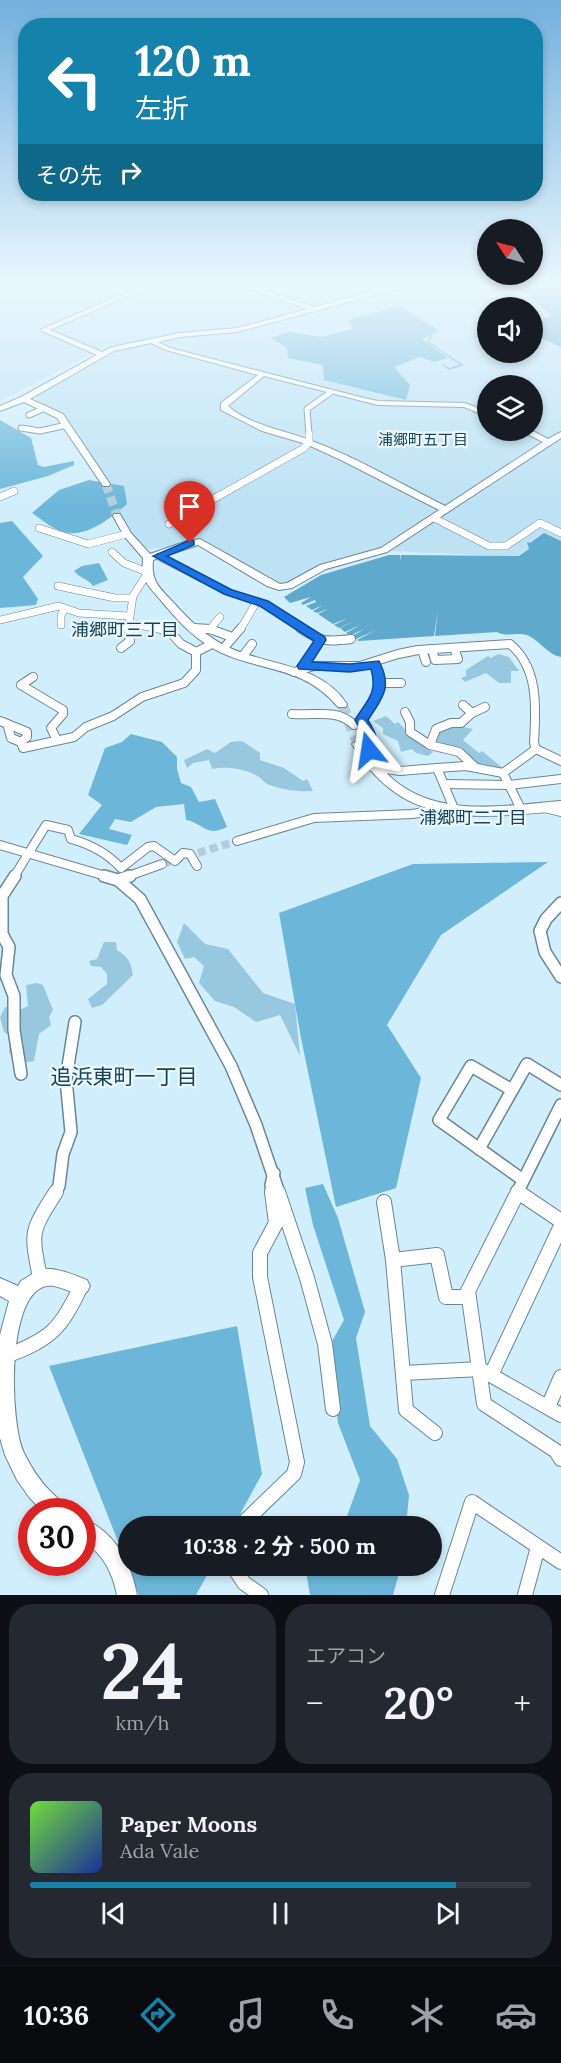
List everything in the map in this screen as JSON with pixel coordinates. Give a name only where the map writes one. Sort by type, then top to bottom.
[{"type":"street","points":[[0,409],[24,399],[98,356]]},
{"type":"street","points":[[196,356],[378,404],[465,405],[477,410]]},
{"type":"street","points":[[262,374],[224,405],[224,408],[266,429],[309,442],[446,510]]},
{"type":"street","points":[[170,525],[304,448],[309,442],[307,409],[331,392]]},
{"type":"street","points":[[24,399],[60,416],[106,484]]},
{"type":"street","points":[[29,415],[45,408]]},
{"type":"street","points":[[21,428],[40,431],[67,425]]},
{"type":"street","points":[[121,648],[129,641],[128,620],[132,598],[140,580],[147,573],[153,557],[190,543],[200,542],[270,584],[285,587],[322,567],[384,550],[561,434]]},
{"type":"street","points":[[543,439],[549,442]]},
{"type":"street","points":[[0,497],[14,491]]},
{"type":"street","points":[[117,516],[127,534],[153,557],[228,592],[257,601],[320,640],[328,642],[351,639]]},
{"type":"street","points":[[434,518],[489,546],[506,546],[540,523],[561,533]]},
{"type":"street","points":[[39,528],[88,544],[127,534]]},
{"type":"street","points":[[112,552],[124,563],[147,573]]},
{"type":"street","points":[[147,573],[149,581],[193,628],[218,646],[247,649],[299,669],[323,684],[342,705]]},
{"type":"street","points":[[58,586],[115,598],[132,598]]},
{"type":"street","points":[[0,620],[59,606],[79,613],[128,620],[166,630],[180,640],[181,644],[196,652],[218,646],[232,637],[244,625],[257,601]]},
{"type":"street","points":[[61,625],[61,615],[65,609]]},
{"type":"street","points":[[210,629],[220,617]]},
{"type":"street","points":[[193,628],[210,629],[232,637]]},
{"type":"street","points":[[299,669],[320,640]]},
{"type":"street","points":[[299,669],[350,668],[375,664],[393,655],[422,650],[510,644],[522,654],[528,665],[536,705],[533,737],[536,749]]},
{"type":"street","points":[[422,650],[426,662]]},
{"type":"street","points":[[8,727],[11,738],[21,742],[24,748],[74,737],[86,727],[104,721],[142,697],[184,683],[196,670],[196,652]]},
{"type":"street","points":[[292,714],[306,716],[325,712],[351,720],[357,725],[379,693],[381,683],[375,664]]},
{"type":"street","points":[[33,677],[21,685],[63,710],[63,714],[51,728],[57,740]]},
{"type":"street","points":[[381,683],[401,683]]},
{"type":"street","points":[[463,705],[472,713]]},
{"type":"street","points":[[430,745],[436,729],[450,718],[461,723],[472,713],[485,706]]},
{"type":"street","points":[[405,712],[410,722],[410,732]]},
{"type":"street","points":[[299,724],[306,716]]},
{"type":"street","points":[[361,720],[371,743],[369,750],[361,748]]},
{"type":"street","points":[[0,721],[8,727],[23,729],[27,732],[27,737],[21,742]]},
{"type":"street","points":[[401,725],[430,745],[459,752],[475,767]]},
{"type":"street","points":[[361,748],[372,767],[382,778],[403,794],[435,807],[454,811],[561,806]]},
{"type":"street","points":[[536,749],[561,761]]},
{"type":"street","points":[[503,774],[507,768],[536,749]]},
{"type":"street","points":[[372,767],[400,771],[475,767],[503,774],[521,809]]},
{"type":"street","points":[[436,768],[454,811]]},
{"type":"street","points":[[444,784],[509,785],[561,779]]},
{"type":"street","points":[[237,841],[314,818],[412,814],[431,811],[435,807]]},
{"type":"street","points":[[543,807],[561,812]]},
{"type":"street","points":[[21,1074],[14,1030],[14,996],[6,975],[9,947],[2,934],[2,896],[46,825],[68,830],[71,839],[91,844],[99,852],[112,858],[121,868],[148,847],[154,846],[175,861],[183,853],[190,854],[197,866]]},
{"type":"street","points":[[0,845],[118,880],[140,899],[231,1066],[274,1173],[325,1344],[333,1409]]},
{"type":"street","points":[[118,880],[162,864]]},
{"type":"street","points":[[561,903],[540,926],[539,935],[544,950],[561,977]]},
{"type":"street","points":[[40,1278],[33,1232],[37,1221],[59,1186],[63,1154],[71,1132],[66,1079],[75,1022]]},
{"type":"street","points":[[479,1149],[527,1064],[561,1085]]},
{"type":"street","points":[[512,1090],[471,1066],[439,1120],[479,1149],[561,1221]]},
{"type":"street","points":[[561,1105],[468,1291],[485,1372],[484,1404],[556,1451],[561,1459]]},
{"type":"street","points":[[250,1516],[294,1474],[297,1462],[260,1277],[260,1253],[276,1223],[271,1185],[274,1173]]},
{"type":"street","points":[[384,1202],[393,1260],[406,1410],[435,1433]]},
{"type":"street","points":[[485,1372],[561,1226]]},
{"type":"street","points":[[393,1260],[437,1254],[446,1297],[468,1297]]},
{"type":"street","points":[[1,1358],[35,1346],[52,1335],[67,1318],[81,1286],[58,1279],[40,1278],[8,1291],[7,1311],[3,1326],[1,1358],[1,1402],[11,1445],[21,1468],[45,1498]]},
{"type":"street","points":[[403,1373],[485,1372],[561,1415]]},
{"type":"street","points":[[548,1407],[561,1377]]},
{"type":"street","points":[[442,1595],[472,1502],[561,1562]]},
{"type":"street","points":[[96,1536],[112,1550],[121,1567],[127,1595]]},
{"type":"street","points":[[525,1595],[538,1547]]},
{"type":"street","points":[[239,1576],[244,1583],[261,1595]]},
{"type":"shaded area","points":[[0,356],[87,356],[0,401]]},
{"type":"shaded area","points":[[103,356],[477,356],[477,363],[543,363],[543,356],[561,356],[561,559],[393,551],[280,584],[195,535],[166,548],[145,549],[118,513],[105,478],[64,415],[36,401],[38,395]]},
{"type":"shaded area","points":[[288,356],[446,356],[448,358],[434,362],[420,357],[394,367],[410,385],[406,400],[324,380],[323,365]]},
{"type":"shaded area","points":[[0,420],[31,438],[38,465],[44,467],[74,461],[74,465],[48,476],[0,489]]},
{"type":"shaded area","points":[[89,480],[124,486],[127,504],[96,526],[78,533],[60,531],[32,513],[59,490]]},
{"type":"shaded area","points":[[12,521],[43,556],[23,577],[38,599],[36,605],[0,608],[0,523]]},
{"type":"shaded area","points":[[544,533],[561,541],[561,657],[552,654],[533,639],[521,634],[497,632],[435,636],[438,610],[434,636],[359,641],[357,640],[376,630],[356,639],[352,636],[365,629],[351,635],[346,633],[360,625],[345,632],[340,628],[354,621],[339,628],[334,625],[348,618],[333,624],[318,614],[328,609],[317,613],[313,611],[323,605],[312,610],[306,606],[316,602],[315,600],[303,605],[301,603],[311,597],[290,603],[284,597],[321,575],[389,555],[400,555],[401,561],[401,555],[519,556],[529,549],[527,542],[530,543]]},
{"type":"shaded area","points":[[99,563],[108,580],[93,586],[74,571],[82,566]]},
{"type":"shaded area","points":[[498,654],[509,657],[519,671],[511,671],[511,683],[499,683],[486,673],[465,682],[461,678],[466,676],[466,670],[488,656],[491,658]]},
{"type":"shaded area","points":[[386,716],[395,724],[398,722],[407,731],[405,733],[433,752],[428,756],[416,753],[412,749],[401,752],[398,741],[383,734],[383,728],[373,721]]},
{"type":"shaded area","points":[[459,726],[473,729],[463,740],[479,753],[482,751],[504,769],[501,771],[480,766],[472,761],[467,752],[462,751],[460,756],[439,752],[440,749],[434,744],[440,732]]},
{"type":"shaded area","points":[[131,734],[162,742],[177,757],[177,769],[181,783],[191,787],[199,802],[215,799],[227,827],[214,831],[186,820],[184,804],[156,807],[131,822],[115,819],[109,829],[132,835],[127,845],[79,834],[102,805],[88,795],[105,748],[122,742]]},
{"type":"shaded area","points":[[242,741],[260,753],[260,760],[284,768],[303,781],[307,779],[313,791],[275,787],[243,770],[212,769],[209,760],[193,763],[187,768],[184,760],[207,749],[215,753],[231,742]]},
{"type":"shaded area","points":[[548,862],[441,935],[387,1025],[421,1078],[396,1188],[336,1207],[301,1038],[279,913],[413,864]]},
{"type":"shaded area","points":[[184,923],[205,944],[228,949],[263,993],[295,1004],[300,1056],[280,1015],[256,1022],[234,1007],[215,1001],[199,983],[204,966],[194,957],[185,959],[177,942]]},
{"type":"shaded area","points":[[104,942],[116,942],[117,950],[128,960],[133,975],[102,1005],[92,1008],[88,999],[107,984],[107,974],[101,967],[91,966],[89,961],[97,959]]},
{"type":"shaded area","points":[[36,983],[43,985],[53,1010],[49,1017],[51,1025],[39,1034],[34,1061],[15,1064],[9,1052],[10,1036],[4,1032],[0,1017],[5,1007],[22,1009],[28,1006],[26,985]]},
{"type":"shaded area","points":[[323,1184],[338,1218],[365,1312],[356,1338],[370,1426],[397,1459],[409,1495],[407,1516],[347,1516],[360,1480],[338,1423],[331,1343],[344,1320],[313,1225],[305,1188]]},
{"type":"shaded area","points":[[237,1326],[262,1474],[239,1516],[118,1516],[118,1542],[49,1366]]},
{"type":"shaded area","points":[[132,1576],[206,1576],[196,1595],[139,1595]]},
{"type":"shaded area","points":[[307,1576],[398,1576],[393,1595],[310,1595]]},
{"type":"waterway","points":[[443,365],[449,369],[462,365],[449,356]]},
{"type":"tunnel","points":[[106,484],[117,516]]},
{"type":"tunnel","points":[[342,704],[358,744]]},
{"type":"tunnel","points":[[162,864],[237,841]]},
{"type":"district","name":"浦郷町五丁目","points":[[423,439]]},
{"type":"district","name":"浦郷町三丁目","points":[[125,629]]},
{"type":"district","name":"浦郷町二丁目","points":[[473,817]]},
{"type":"district","name":"追浜東町一丁目","points":[[124,1076]]},
{"type":"route","points":[[190,543],[158,556],[228,592],[264,604],[320,640],[303,666],[350,668],[375,664],[381,683],[379,693],[361,720],[369,734],[371,743],[369,750]]}]
